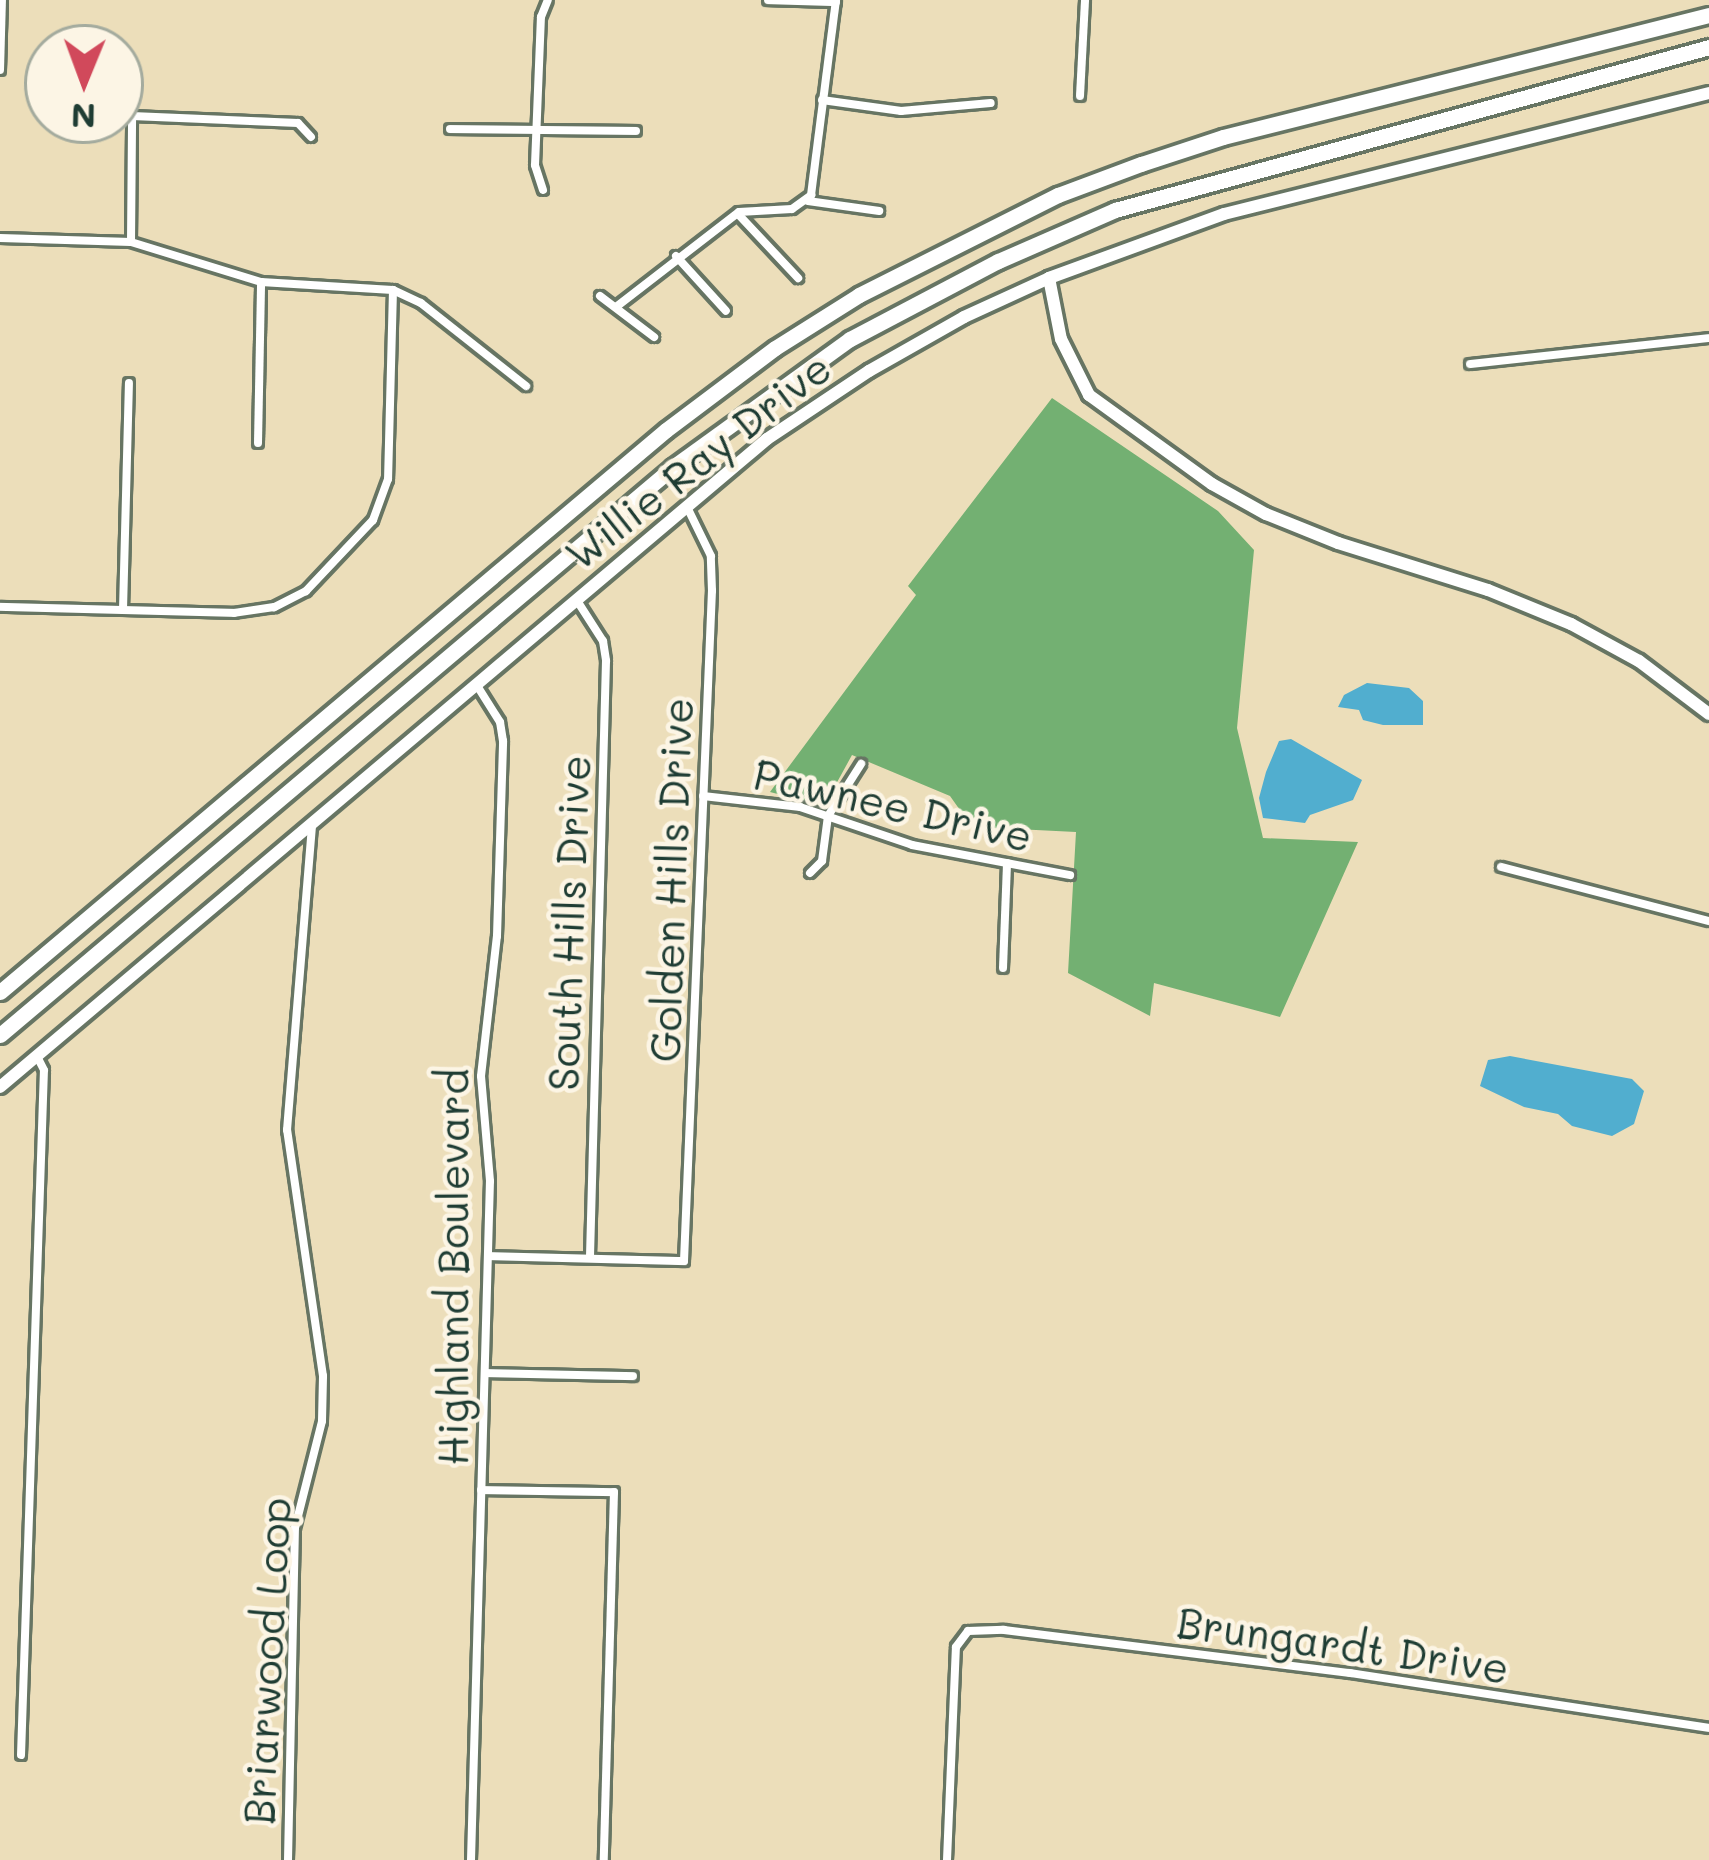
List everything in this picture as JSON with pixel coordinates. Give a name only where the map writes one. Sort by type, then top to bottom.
[{"type":"highway","points":[[0,992],[666,430],[775,348],[859,295],[1037,205],[1141,164],[1223,137],[1709,15]]},
{"type":"highway","points":[[0,1035],[673,467],[850,339],[998,261],[1115,210],[1709,47]]},
{"type":"street","points":[[0,70],[2,0]]},
{"type":"street","points":[[543,190],[535,165],[541,17],[548,0]]},
{"type":"street","points":[[768,0],[836,1],[813,186],[806,201]]},
{"type":"street","points":[[1079,96],[1085,0]]},
{"type":"street","name":"Willie Ray Drive","points":[[0,1087],[767,439],[868,371],[964,316],[1048,278],[1224,214],[1709,93]]},
{"type":"street","points":[[822,100],[901,111],[991,103]]},
{"type":"street","points":[[131,242],[131,116],[298,123],[311,137]]},
{"type":"street","points":[[450,128],[636,131]]},
{"type":"street","points":[[616,307],[676,256],[739,214],[792,208],[806,201],[879,211]]},
{"type":"street","points":[[739,214],[798,278]]},
{"type":"street","points":[[0,238],[131,242],[261,282],[393,290],[421,303],[526,386]]},
{"type":"street","points":[[676,256],[726,311]]},
{"type":"street","points":[[1048,278],[1061,339],[1089,395],[1212,484],[1266,514],[1339,543],[1488,590],[1570,624],[1639,661],[1709,714]]},
{"type":"street","points":[[258,443],[261,282]]},
{"type":"street","points":[[0,607],[234,613],[274,607],[306,591],[373,520],[388,479],[393,290]]},
{"type":"street","points":[[600,296],[654,337]]},
{"type":"street","points":[[1470,364],[1709,338]]},
{"type":"street","points":[[123,610],[129,383]]},
{"type":"street","name":"Golden Hills Drive","points":[[590,1258],[684,1261],[711,556],[687,507]]},
{"type":"street","name":"South Hills Drive","points":[[576,598],[603,641],[606,661],[590,1258]]},
{"type":"street","name":"Highland Boulevard","points":[[471,1860],[490,1181],[481,1076],[497,936],[502,741],[500,722],[475,683]]},
{"type":"street","points":[[810,874],[822,861],[828,816],[861,764]]},
{"type":"street","name":"Pawnee Drive","points":[[703,796],[800,807],[912,845],[1070,875]]},
{"type":"street","name":"Briarwood Loop","points":[[288,1860],[295,1528],[322,1421],[323,1376],[287,1130],[312,823]]},
{"type":"street","points":[[1003,968],[1007,863]]},
{"type":"street","points":[[1501,867],[1709,921]]},
{"type":"street","points":[[21,1755],[44,1070],[37,1055]]},
{"type":"street","points":[[489,1256],[590,1258]]},
{"type":"street","points":[[486,1373],[634,1376]]},
{"type":"street","points":[[481,1490],[614,1492],[604,1860]]},
{"type":"street","name":"Brungardt Drive","points":[[947,1860],[956,1648],[968,1630],[1004,1630],[1350,1673],[1709,1728]]},
{"type":"green space","points":[[1052,398],[1218,511],[1254,550],[1237,728],[1263,838],[1358,842],[1280,1017],[1154,983],[1150,1016],[1068,973],[1076,832],[972,827],[950,796],[852,755],[824,806],[770,792],[916,595],[908,586]]},
{"type":"water","points":[[1367,683],[1409,688],[1423,701],[1423,725],[1383,725],[1363,720],[1359,710],[1338,707],[1344,695]]},
{"type":"water","points":[[1291,739],[1362,780],[1353,800],[1310,815],[1305,823],[1263,818],[1259,798],[1266,772],[1279,741]]},
{"type":"water","points":[[1510,1056],[1632,1079],[1644,1091],[1634,1124],[1612,1136],[1572,1126],[1558,1114],[1524,1107],[1480,1086],[1488,1060]]}]
